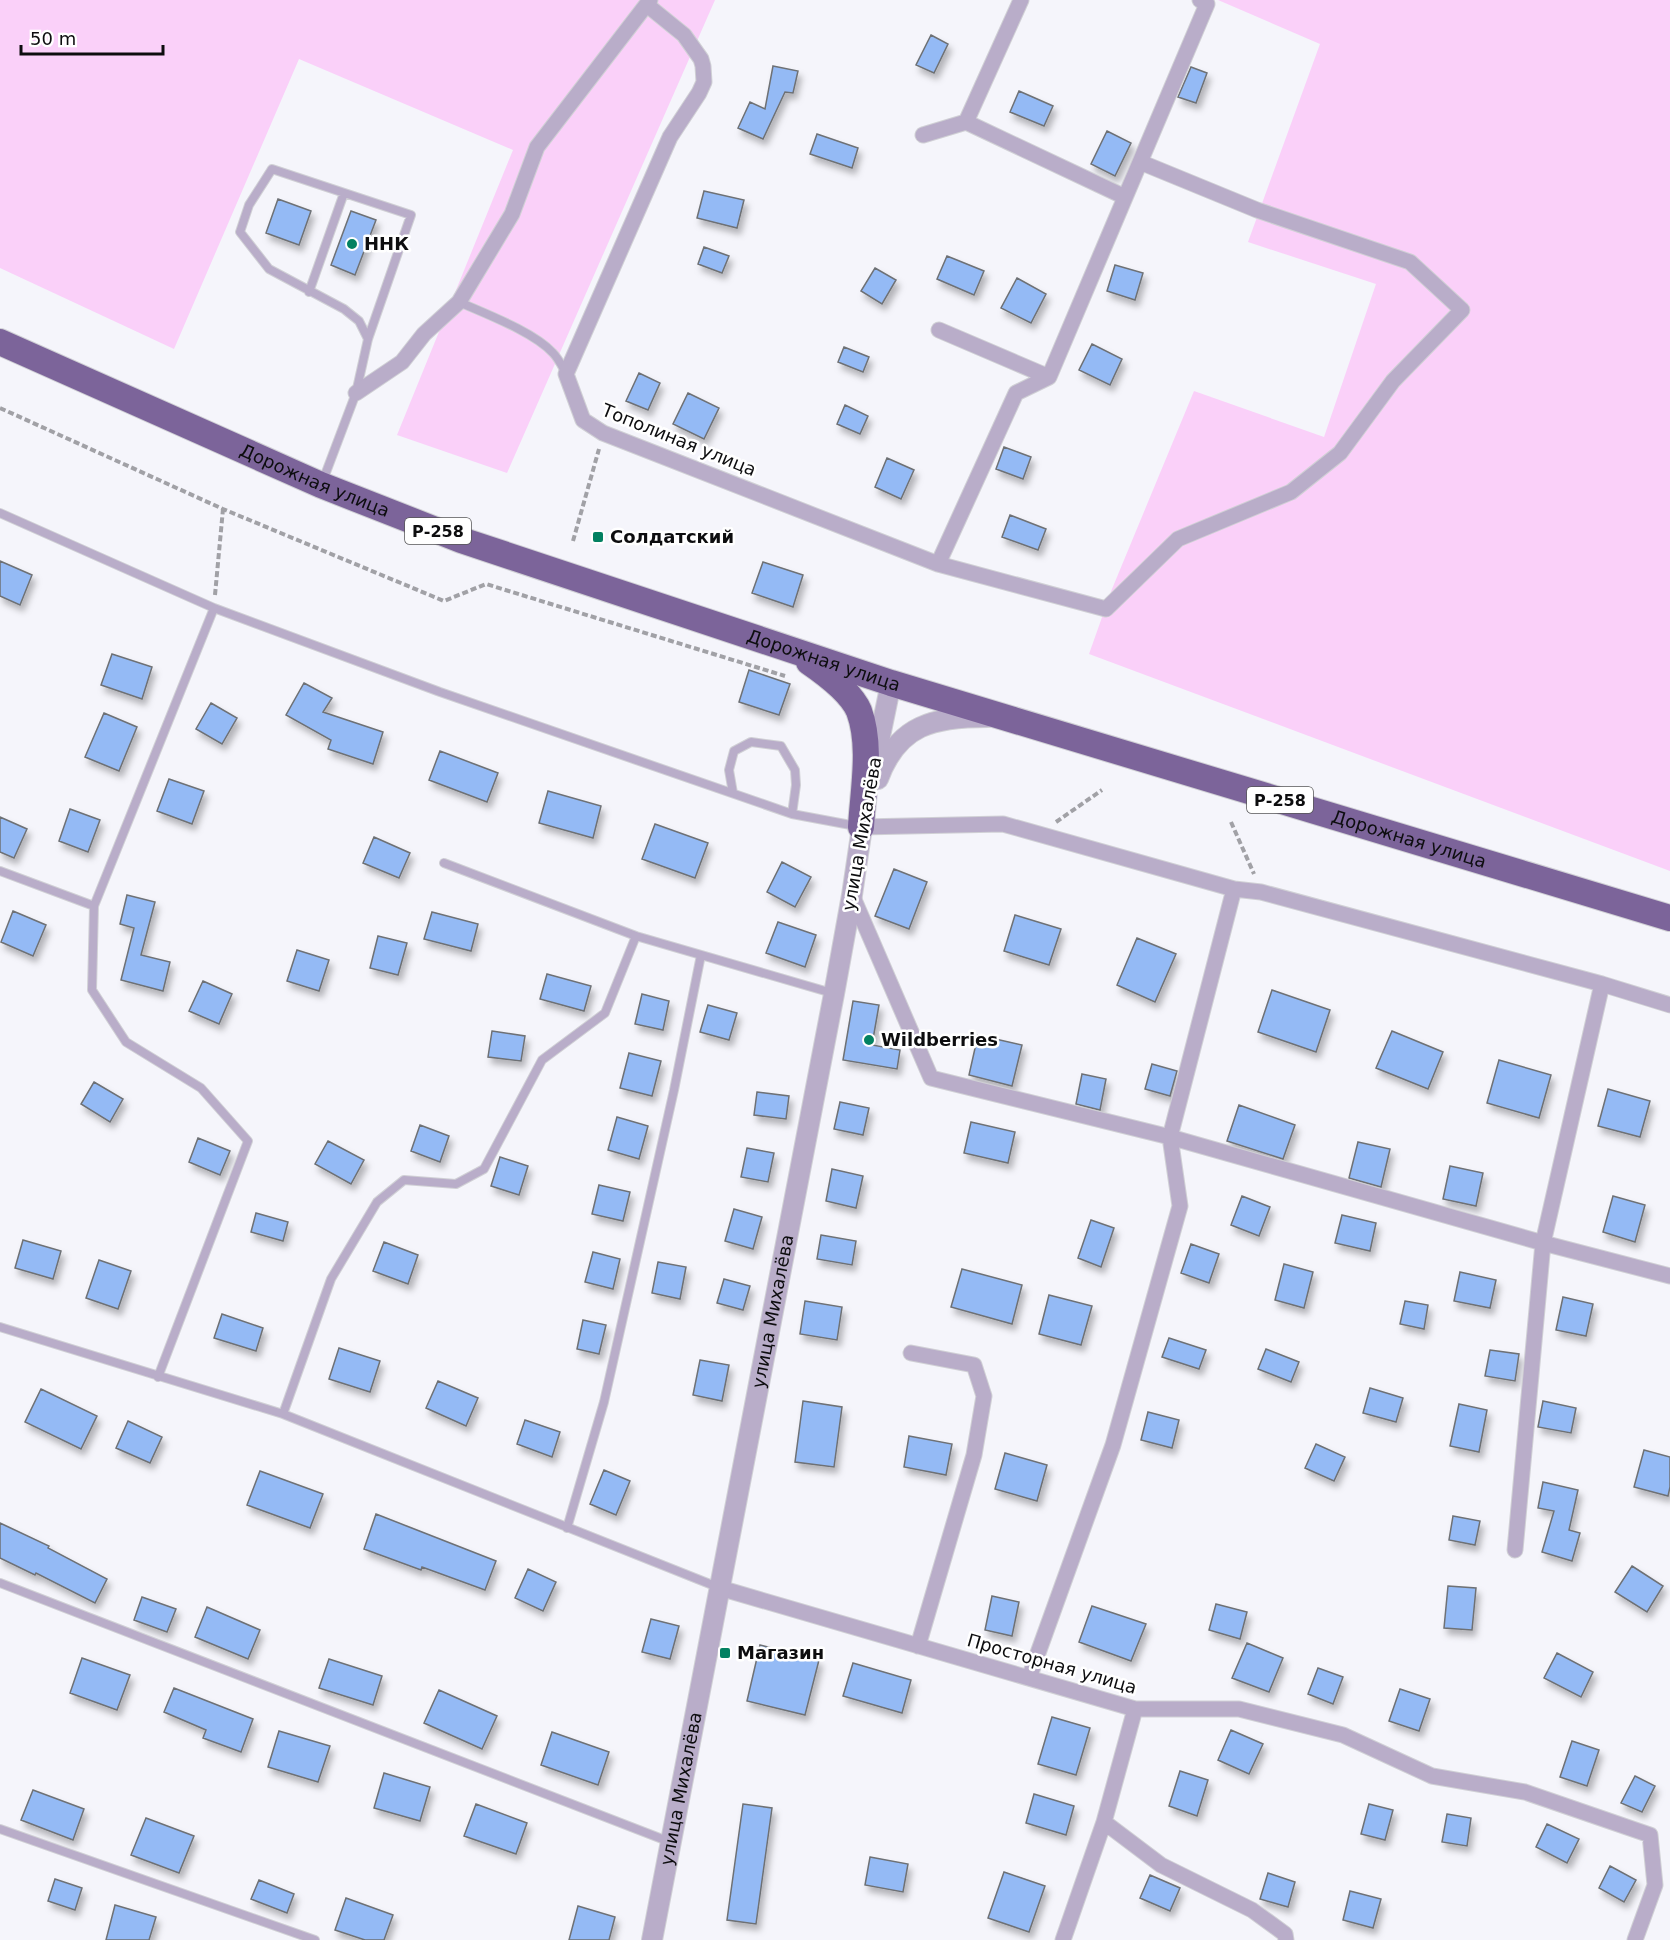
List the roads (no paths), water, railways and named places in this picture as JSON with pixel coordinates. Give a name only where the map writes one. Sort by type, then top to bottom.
[{"type":"highway","name":"Дорожная улица","points":[[0,342],[321,485],[461,540],[891,682],[1670,918]]},
{"type":"highway","points":[[785,648],[820,669],[843,689],[858,708],[865,735],[861,827]]},
{"type":"street","points":[[966,122],[1021,0]]},
{"type":"street","points":[[938,564],[1016,393],[1049,377],[1207,4],[1200,0]]},
{"type":"street","points":[[356,393],[402,362],[424,334],[459,302],[513,214],[537,147],[649,3],[684,35],[701,59],[704,82],[670,137],[566,374]]},
{"type":"street","points":[[923,135],[966,122],[1125,197]]},
{"type":"street","name":"Тополиная улица","points":[[566,374],[583,420],[603,433],[938,564],[1106,609],[1178,539],[1291,492],[1340,453],[1393,381],[1462,310],[1410,262],[1257,210],[1140,162]]},
{"type":"street","points":[[939,330],[1049,377]]},
{"type":"street","name":"улица Михалёва","points":[[652,1940],[834,994],[852,895],[861,827],[891,682]]},
{"type":"street","points":[[1003,717],[942,720],[916,728],[896,745],[881,770],[861,827],[1003,824],[1234,890],[1261,892],[1602,984],[1670,1005]]},
{"type":"street","points":[[1029,1678],[1113,1445],[1180,1206],[1170,1137],[1234,890]]},
{"type":"street","points":[[852,895],[931,1077],[1170,1137],[1543,1243],[1670,1276]]},
{"type":"street","points":[[1515,1550],[1543,1243],[1602,984]]},
{"type":"street","points":[[911,1353],[974,1365],[984,1396],[974,1455],[918,1646]]},
{"type":"street","name":"Просторная улица","points":[[720,1588],[1135,1709],[1239,1709],[1343,1735],[1432,1776],[1525,1792],[1650,1835],[1656,1885],[1635,1940]]},
{"type":"street","points":[[1063,1940],[1104,1822],[1135,1709]]},
{"type":"street","points":[[1104,1822],[1161,1865],[1252,1910],[1285,1934],[1286,1940]]},
{"type":"lane","points":[[321,485],[356,393],[368,339],[411,215],[272,169],[249,206],[240,232],[269,269],[344,309],[359,321],[368,339]]},
{"type":"lane","points":[[309,292],[344,193]]},
{"type":"lane","points":[[459,302],[536,339],[554,353],[566,374]]},
{"type":"lane","points":[[0,513],[214,608],[440,692],[792,814],[861,827]]},
{"type":"lane","points":[[158,1377],[248,1141],[201,1088],[126,1042],[92,990],[94,906],[214,608]]},
{"type":"lane","points":[[733,794],[729,770],[734,751],[751,742],[781,746],[795,770],[796,785],[792,814]]},
{"type":"lane","points":[[444,863],[636,936],[834,994]]},
{"type":"lane","points":[[0,871],[94,906]]},
{"type":"lane","points":[[283,1414],[331,1279],[376,1202],[404,1179],[456,1184],[484,1169],[542,1060],[604,1013],[636,936]]},
{"type":"lane","points":[[567,1528],[603,1402],[674,1090],[701,955]]},
{"type":"lane","points":[[0,1327],[283,1414],[720,1588]]},
{"type":"lane","points":[[0,1583],[671,1843]]},
{"type":"lane","points":[[0,1829],[315,1940]]},
{"type":"place","name":"ННК","points":[[352,244]]},
{"type":"place","name":"Солдатский","points":[[598,537]]},
{"type":"place","name":"Wildberries","points":[[869,1040]]},
{"type":"place","name":"Магазин","points":[[725,1653]]}]
